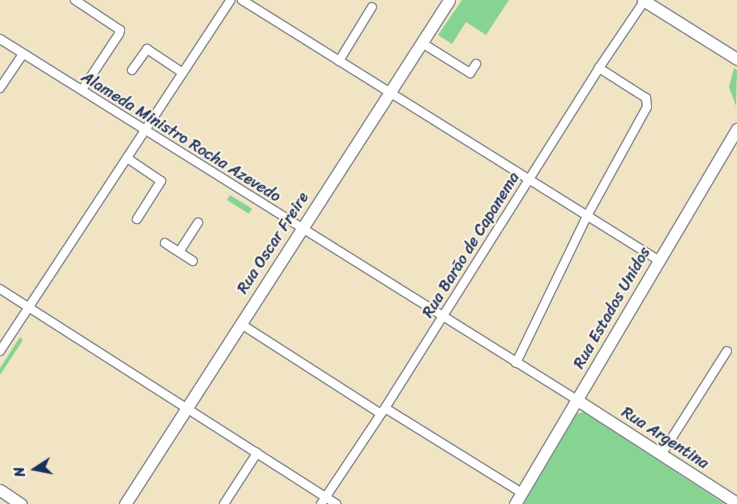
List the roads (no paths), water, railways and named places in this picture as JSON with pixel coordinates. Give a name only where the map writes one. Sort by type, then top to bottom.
[{"type":"street","points":[[75,0],[120,30],[82,90]]},
{"type":"street","points":[[0,351],[231,0]]},
{"type":"street","points":[[242,0],[659,261]]},
{"type":"street","name":"Rua Oscar Freire","points":[[125,504],[449,0]]},
{"type":"street","points":[[644,0],[737,59]]},
{"type":"street","name":"Rua Barão de Capanema","points":[[323,501],[383,411],[529,178],[644,0]]},
{"type":"street","points":[[339,61],[372,7]]},
{"type":"street","name":"Alameda Ministro Rocha Azevedo","points":[[0,39],[577,400]]},
{"type":"street","points":[[422,43],[470,73],[476,64]]},
{"type":"street","points":[[132,70],[147,49],[183,73]]},
{"type":"street","points":[[0,88],[23,54]]},
{"type":"street","points":[[516,363],[587,216],[647,107],[648,102],[599,68]]},
{"type":"street","name":"Rua Estados Unidos","points":[[515,504],[735,134]]},
{"type":"street","points":[[127,158],[161,181],[137,219]]},
{"type":"street","points":[[179,252],[198,223]]},
{"type":"street","points":[[165,243],[193,261]]},
{"type":"street","points":[[0,289],[257,453],[323,501],[336,504]]},
{"type":"street","points":[[241,324],[522,493]]},
{"type":"street","points":[[661,455],[727,351]]},
{"type":"street","name":"Rua Argentina","points":[[577,400],[737,503]]},
{"type":"street","points":[[224,504],[257,453]]},
{"type":"street","points":[[0,490],[21,504]]}]
